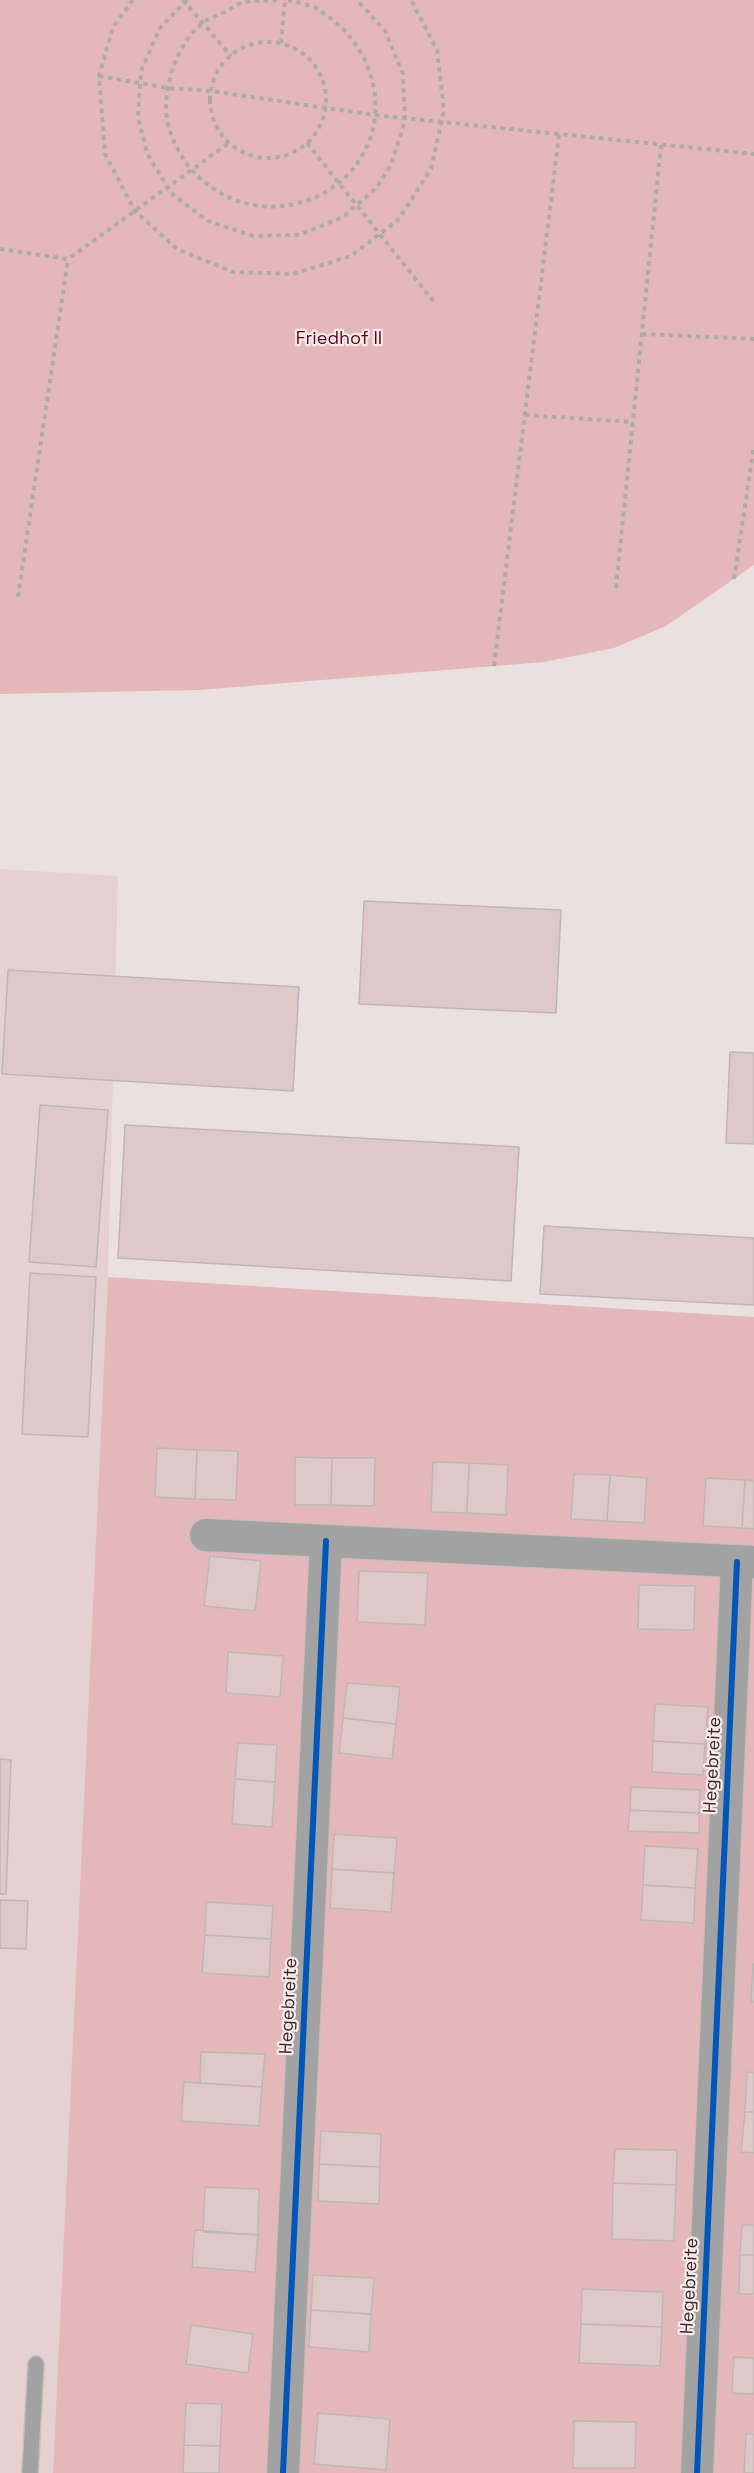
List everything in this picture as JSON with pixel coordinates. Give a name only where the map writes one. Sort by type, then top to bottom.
[{"type":"street","name":"Hegebreite","points":[[206,1535],[746,1562],[697,2473]]},
{"type":"street","name":"Hegebreite","points":[[283,2473],[326,1541]]},
{"type":"lane","points":[[30,2473],[36,2364]]},
{"type":"path","points":[[133,0],[113,27],[99,76],[105,154],[135,211],[177,249],[233,272],[293,274],[351,256],[380,234],[398,220],[431,169],[444,110],[437,50],[411,0]]},
{"type":"path","points":[[277,0],[243,2],[203,23],[179,52],[167,88],[168,123],[181,157],[205,185],[237,202],[273,208],[309,201],[339,183],[363,154],[373,130],[376,94],[366,59],[345,29],[315,8],[286,0],[281,43]]},
{"type":"path","points":[[231,56],[185,1],[160,28],[141,71],[138,117],[147,153],[171,193],[208,221],[253,236],[299,235],[343,218],[378,187],[391,165],[405,119],[403,74],[385,31],[357,0]]},
{"type":"path","points":[[261,42],[281,43],[295,48],[312,60],[323,77],[327,97],[325,117],[315,136],[287,156],[267,158],[246,154],[229,143],[217,127],[210,108],[214,78],[225,61],[241,48],[261,42]]},
{"type":"path","points":[[99,76],[167,88],[211,91],[405,119],[754,153]]},
{"type":"path","points":[[494,666],[559,135]]},
{"type":"path","points":[[0,249],[68,259],[229,143]]},
{"type":"path","points":[[306,144],[435,302]]},
{"type":"path","points":[[616,588],[661,145]]},
{"type":"path","points":[[18,597],[68,259]]},
{"type":"path","points":[[642,334],[754,339]]},
{"type":"path","points":[[525,414],[633,422]]},
{"type":"path","points":[[734,579],[754,446]]},
{"type":"shaded area","points":[[0,869],[118,876],[108,1277],[53,2473],[0,2473]]},
{"type":"green space","name":"Friedhof II","points":[[0,0],[754,0],[754,565],[666,626],[614,648],[544,662],[200,690],[0,694]]},
{"type":"green space","points":[[108,1277],[754,1317],[754,2473],[53,2473]]},
{"type":"building","points":[[364,901],[561,910],[556,1013],[359,1004]]},
{"type":"building","points":[[8,970],[299,987],[293,1091],[2,1074]]},
{"type":"building","points":[[730,1052],[754,1053],[754,1144],[726,1143]]},
{"type":"building","points":[[40,1105],[108,1110],[96,1267],[29,1262]]},
{"type":"building","points":[[125,1125],[519,1147],[511,1281],[118,1258]]},
{"type":"building","points":[[544,1226],[754,1238],[754,1305],[540,1294]]},
{"type":"building","points":[[30,1273],[96,1277],[88,1437],[22,1434]]},
{"type":"building","points":[[157,1448],[197,1450],[195,1499],[155,1497]]},
{"type":"building","points":[[197,1450],[238,1451],[236,1500],[195,1499]]},
{"type":"building","points":[[295,1457],[332,1458],[331,1505],[295,1505]]},
{"type":"building","points":[[332,1458],[375,1458],[374,1506],[331,1505]]},
{"type":"building","points":[[433,1462],[469,1463],[467,1513],[431,1512]]},
{"type":"building","points":[[469,1463],[508,1465],[506,1515],[467,1513]]},
{"type":"building","points":[[574,1474],[610,1475],[607,1521],[571,1519]]},
{"type":"building","points":[[610,1475],[647,1478],[644,1523],[607,1521]]},
{"type":"building","points":[[706,1478],[745,1480],[742,1528],[703,1526]]},
{"type":"building","points":[[745,1480],[754,1481],[754,1529],[742,1528]]},
{"type":"building","points":[[210,1556],[261,1561],[255,1611],[204,1606]]},
{"type":"building","points":[[359,1571],[428,1573],[425,1625],[357,1622]]},
{"type":"building","points":[[639,1585],[695,1586],[694,1630],[638,1629]]},
{"type":"building","points":[[228,1652],[283,1656],[280,1697],[226,1693]]},
{"type":"building","points":[[347,1683],[400,1687],[396,1724],[343,1718]]},
{"type":"building","points":[[655,1704],[708,1707],[705,1744],[653,1741]]},
{"type":"building","points":[[343,1718],[396,1724],[392,1759],[339,1753]]},
{"type":"building","points":[[653,1741],[705,1744],[703,1775],[652,1772]]},
{"type":"building","points":[[238,1743],[277,1745],[275,1782],[235,1779]]},
{"type":"building","points":[[0,1759],[11,1760],[6,1894],[0,1894]]},
{"type":"building","points":[[235,1779],[275,1782],[272,1827],[232,1824]]},
{"type":"building","points":[[631,1787],[700,1790],[699,1813],[630,1810]]},
{"type":"building","points":[[630,1810],[699,1813],[699,1833],[628,1831]]},
{"type":"building","points":[[334,1834],[397,1838],[394,1873],[332,1869]]},
{"type":"building","points":[[645,1846],[698,1849],[695,1888],[643,1885]]},
{"type":"building","points":[[332,1869],[394,1873],[391,1912],[330,1908]]},
{"type":"building","points":[[643,1885],[695,1888],[694,1923],[641,1920]]},
{"type":"building","points":[[0,1900],[28,1901],[26,1949],[0,1948]]},
{"type":"building","points":[[206,1902],[273,1906],[271,1939],[205,1935]]},
{"type":"building","points":[[205,1935],[271,1939],[269,1977],[202,1973]]},
{"type":"building","points":[[753,1964],[754,2002],[751,2002]]},
{"type":"building","points":[[201,2052],[265,2054],[262,2087],[200,2083]]},
{"type":"building","points":[[747,2072],[754,2073],[754,2112],[745,2112]]},
{"type":"building","points":[[184,2082],[262,2087],[259,2126],[181,2121]]},
{"type":"building","points":[[745,2112],[754,2112],[754,2153],[741,2152]]},
{"type":"building","points":[[321,2131],[381,2134],[380,2167],[319,2164]]},
{"type":"building","points":[[615,2149],[677,2150],[676,2185],[613,2183]]},
{"type":"building","points":[[319,2164],[380,2167],[379,2204],[318,2201]]},
{"type":"building","points":[[613,2183],[676,2185],[674,2241],[612,2239]]},
{"type":"building","points":[[205,2187],[259,2189],[258,2235],[203,2232]]},
{"type":"building","points":[[742,2225],[754,2225],[754,2255],[740,2255]]},
{"type":"building","points":[[195,2230],[258,2235],[255,2272],[192,2267]]},
{"type":"building","points":[[740,2255],[754,2255],[754,2294],[739,2294]]},
{"type":"building","points":[[313,2275],[374,2278],[371,2314],[311,2310]]},
{"type":"building","points":[[582,2289],[663,2292],[662,2327],[581,2324]]},
{"type":"building","points":[[311,2310],[371,2314],[369,2352],[309,2347]]},
{"type":"building","points":[[581,2324],[662,2327],[660,2366],[579,2363]]},
{"type":"building","points":[[191,2325],[253,2334],[248,2373],[186,2364]]},
{"type":"building","points":[[734,2357],[754,2358],[754,2394],[732,2393]]},
{"type":"building","points":[[186,2403],[222,2404],[220,2446],[184,2445]]},
{"type":"building","points":[[318,2413],[390,2419],[386,2470],[314,2464]]},
{"type":"building","points":[[574,2421],[636,2422],[635,2468],[573,2468]]},
{"type":"building","points":[[746,2434],[754,2434],[754,2473],[744,2473]]},
{"type":"building","points":[[184,2445],[220,2446],[219,2473],[183,2473]]},
{"type":"cycle path","points":[[283,2473],[326,1541]]},
{"type":"cycle path","points":[[697,2473],[737,1562]]}]
